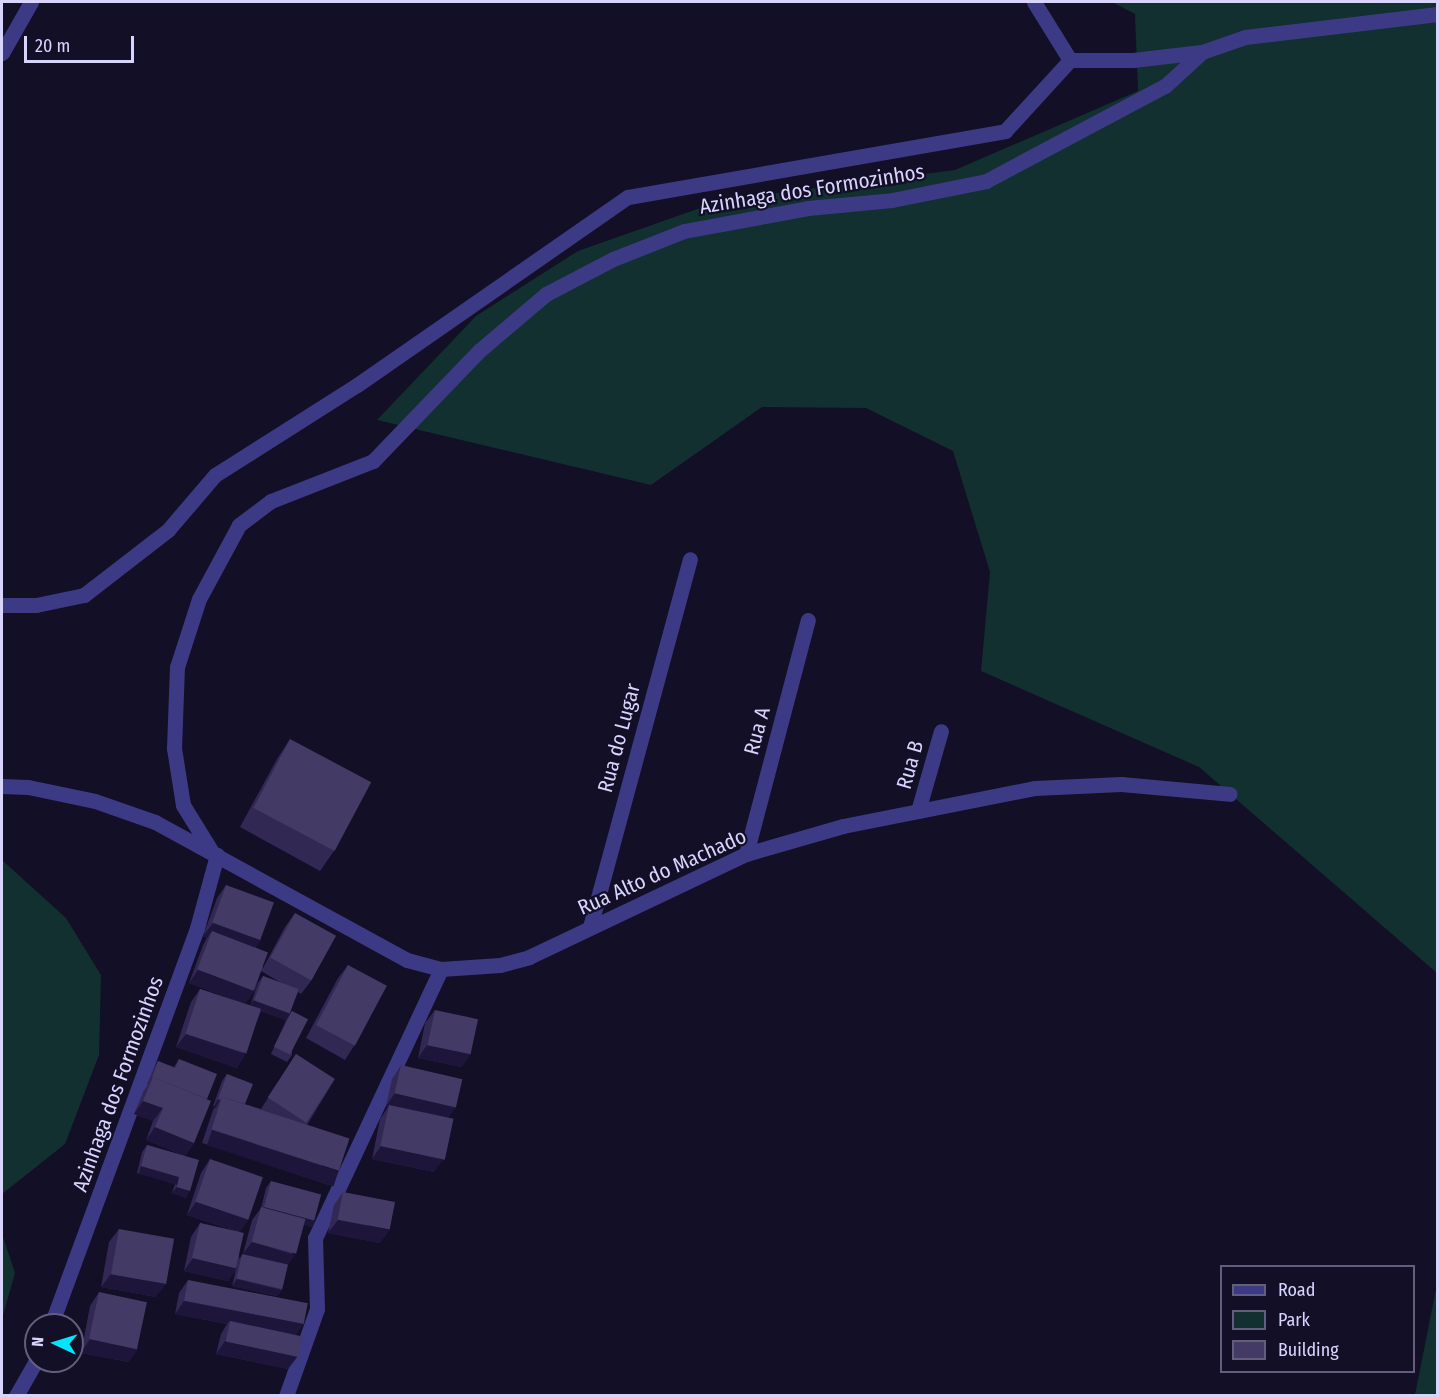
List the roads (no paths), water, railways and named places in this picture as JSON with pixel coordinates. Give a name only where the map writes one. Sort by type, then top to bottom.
[{"type":"street","points":[[2,52],[31,2]]},
{"type":"street","points":[[1034,2],[1070,60]]},
{"type":"street","name":"Azinhaga dos Formozinhos","points":[[55,1313],[197,928],[215,853],[183,805],[174,748],[177,668],[199,599],[240,525],[272,501],[373,461],[480,350],[546,294],[614,259],[684,231],[808,208],[892,200],[986,181],[1165,86],[1202,52],[1245,37],[1294,28],[1437,14]]},
{"type":"street","points":[[2,605],[36,605],[84,595],[168,530],[215,475],[357,385],[628,197],[1005,131],[1070,60],[1133,60],[1202,52]]},
{"type":"street","name":"Rua do Lugar","points":[[590,927],[690,559]]},
{"type":"street","name":"Rua A","points":[[746,854],[808,620]]},
{"type":"street","name":"Rua B","points":[[918,811],[941,731]]},
{"type":"street","name":"Rua Alto do Machado","points":[[2,786],[28,787],[95,801],[155,822],[407,960],[441,969],[500,965],[529,957],[746,854],[843,826],[1035,788],[1121,784],[1230,794]]},
{"type":"street","points":[[286,1395],[317,1309],[315,1238],[441,969]]},
{"type":"street","points":[[16,1395],[29,1373]]}]
